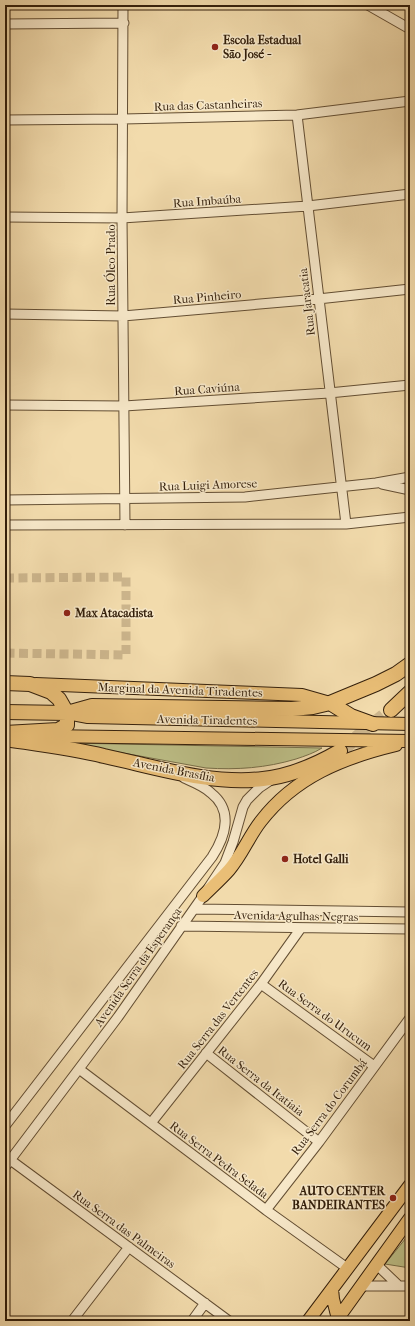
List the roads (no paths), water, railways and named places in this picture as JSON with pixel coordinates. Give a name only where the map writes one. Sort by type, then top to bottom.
[{"type":"highway","points":[[68,714],[92,706],[292,709],[313,707],[330,703],[376,684],[396,674],[410,664]]},
{"type":"highway","points":[[5,683],[30,684],[51,692],[59,699],[68,714],[67,725],[58,730],[5,733]]},
{"type":"highway","points":[[391,710],[410,692]]},
{"type":"highway","points":[[330,703],[351,716],[373,724]]},
{"type":"highway","name":"Avenida Tiradentes","points":[[5,712],[68,714]]},
{"type":"highway","name":"Avenida Brasília","points":[[5,737],[104,755],[166,771],[230,780],[276,777],[320,763],[340,751]]},
{"type":"main road","name":"Marginal da Avenida Tiradentes","points":[[30,684],[302,695],[330,703]]},
{"type":"main road","name":"Avenida Tiradentes","points":[[68,714],[88,717],[410,724]]},
{"type":"main road","name":"Avenida Tiradentes","points":[[5,737],[410,741]]},
{"type":"main road","points":[[203,896],[230,869],[259,823],[271,808],[298,784],[328,768],[356,756],[373,750],[410,741]]},
{"type":"main road","points":[[308,1321],[410,1185]]},
{"type":"main road","points":[[386,1215],[402,1228]]},
{"type":"main road","points":[[337,1320],[410,1218]]},
{"type":"main road","points":[[332,1289],[337,1320]]},
{"type":"street","name":"Rua Óleo Prado","points":[[123,5],[122,218],[125,525]]},
{"type":"street","points":[[368,5],[410,29]]},
{"type":"street","points":[[5,24],[124,23]]},
{"type":"street","name":"Rua das Castanheiras","points":[[5,120],[297,115],[410,101]]},
{"type":"street","name":"Rua Jaracatia","points":[[297,115],[329,393],[346,524]]},
{"type":"street","name":"Rua Imbaúba","points":[[5,217],[122,218],[308,206],[410,194]]},
{"type":"street","name":"Rua Pinheiro","points":[[5,314],[123,316],[318,299],[410,289]]},
{"type":"street","name":"Rua Caviúna","points":[[5,405],[124,406],[329,393],[410,385]]},
{"type":"street","name":"Rua Luigi Amorese","points":[[5,500],[245,497],[376,483],[410,477]]},
{"type":"street","points":[[376,483],[410,490]]},
{"type":"street","points":[[5,525],[346,524],[410,517]]},
{"type":"street","name":"Avenida Serra da Esperança","points":[[5,1126],[207,864],[220,845],[224,833],[225,820],[224,812],[219,801],[202,786],[166,771]]},
{"type":"street","name":"Avenida Serra da Esperança","points":[[7,1161],[79,1069],[118,1016],[225,863],[243,807],[247,800],[259,788],[276,777]]},
{"type":"street","name":"Avenida Agulhas Negras","points":[[194,909],[410,912]]},
{"type":"street","points":[[370,912],[370,929]]},
{"type":"street","name":"Avenida Agulhas Negras","points":[[181,926],[410,929]]},
{"type":"street","name":"Rua Serra das Vertentes","points":[[151,1124],[261,984],[301,928]]},
{"type":"street","name":"Rua Serra do Urucum","points":[[261,984],[374,1066]]},
{"type":"street","name":"Rua Serra do Corumbá","points":[[266,1210],[319,1142],[410,1018]]},
{"type":"street","name":"Rua Serra da Itatiaia","points":[[206,1053],[319,1142]]},
{"type":"street","name":"Rua Serra Pedra Selada","points":[[79,1069],[266,1210],[347,1268]]},
{"type":"street","name":"Rua Serra das Palmeiras","points":[[7,1161],[129,1247],[229,1321]]},
{"type":"street","points":[[72,1321],[129,1247]]},
{"type":"street","points":[[377,1265],[399,1286]]},
{"type":"street","points":[[362,1286],[410,1286]]},
{"type":"street","points":[[192,1321],[205,1303]]},
{"type":"tunnel","points":[[5,578],[126,577],[126,655],[5,653]]},
{"type":"tunnel","points":[[340,751],[391,710]]},
{"type":"place","name":"Escola Estadual São José -","points":[[215,47]]},
{"type":"place","name":"Max Atacadista","points":[[67,613]]},
{"type":"place","name":"Hotel Galli","points":[[285,859]]},
{"type":"place","name":"AUTO CENTER BANDEIRANTES","points":[[393,1198]]}]
